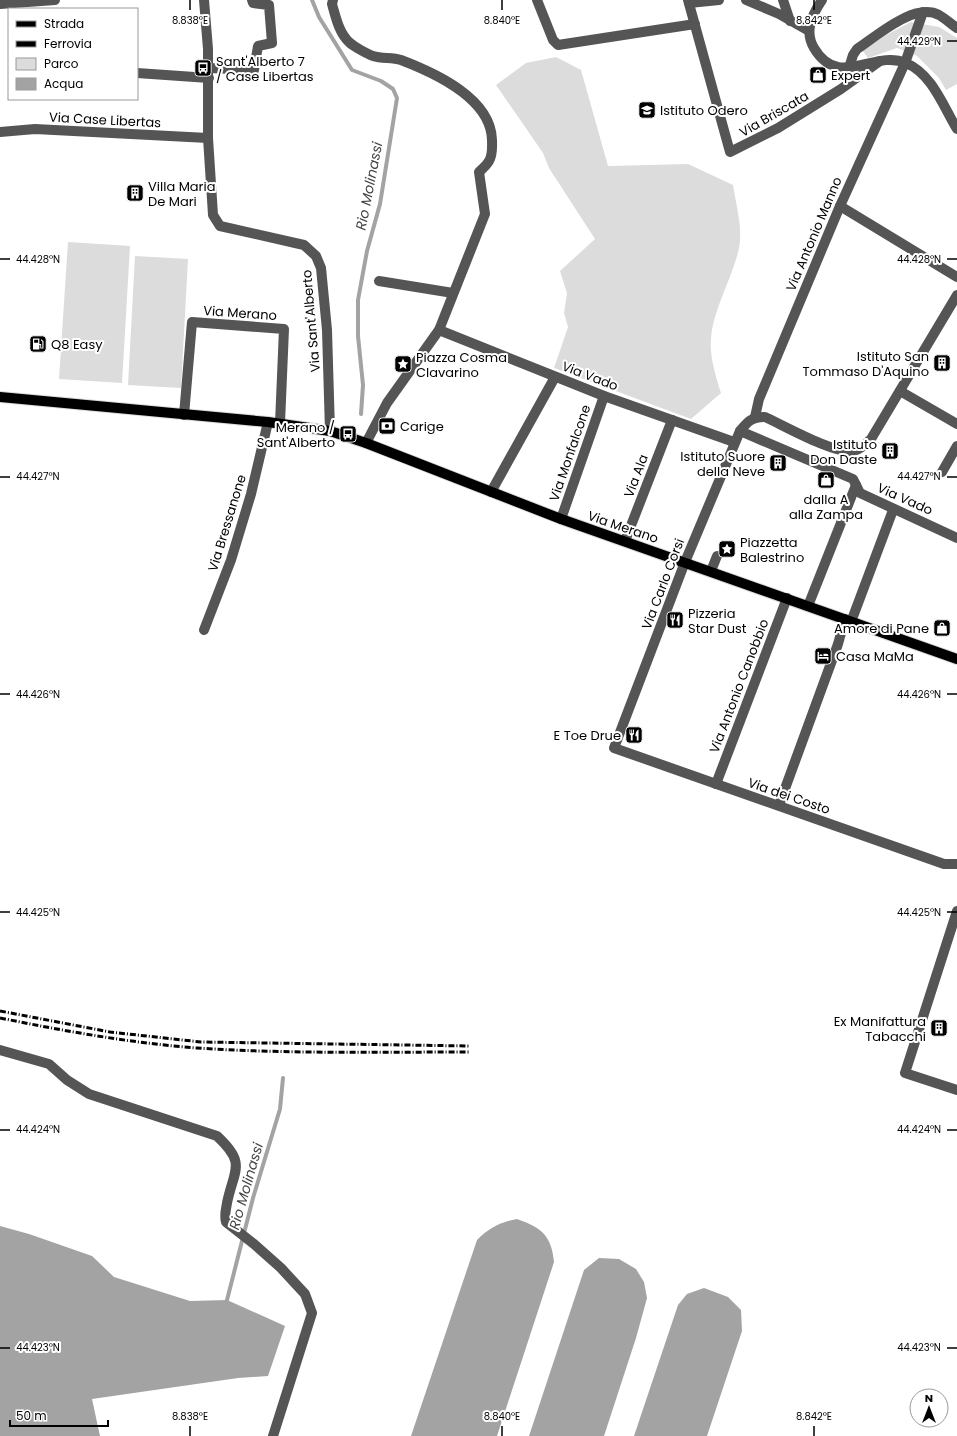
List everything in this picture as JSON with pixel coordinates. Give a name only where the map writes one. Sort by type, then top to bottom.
[{"type":"main road","name":"Via Merano","points":[[0,397],[280,423],[330,431],[366,443],[561,519],[957,659]]},
{"type":"street","points":[[0,4],[55,0]]},
{"type":"street","name":"Via Sant'Alberto","points":[[204,0],[209,73],[208,138],[213,215],[220,226],[304,245],[316,256],[320,268],[327,330],[330,431]]},
{"type":"street","points":[[138,73],[209,73],[254,70],[258,46],[272,43],[269,5],[253,3],[252,0]]},
{"type":"street","points":[[333,0],[332,4],[340,29],[350,43],[373,56],[398,59],[426,70],[451,84],[470,98],[483,111],[492,129],[492,150],[489,161],[479,172],[485,214],[454,293],[439,330],[388,402],[366,443]]},
{"type":"street","points":[[537,0],[552,40],[558,45],[574,44],[695,24]]},
{"type":"street","points":[[688,1],[719,0]]},
{"type":"street","points":[[746,0],[770,10],[809,31]]},
{"type":"street","points":[[783,0],[790,21]]},
{"type":"street","points":[[822,0],[811,21],[809,31],[813,45],[823,59],[835,66],[849,68],[880,61],[892,60],[905,63],[917,70],[928,80],[957,129]]},
{"type":"street","name":"Via Briscata","points":[[688,1],[730,152],[778,128],[841,90],[880,61]]},
{"type":"street","points":[[849,68],[852,55],[857,49],[912,14],[923,12],[939,15],[957,28]]},
{"type":"street","name":"Via Antonio Manno","points":[[755,417],[759,399],[840,206],[905,63],[923,12]]},
{"type":"street","name":"Via Case Libertas","points":[[0,132],[35,129],[208,138]]},
{"type":"street","points":[[840,206],[957,277]]},
{"type":"street","points":[[379,281],[454,293]]},
{"type":"street","points":[[755,417],[765,417],[838,450],[853,451],[860,449],[871,439],[957,295]]},
{"type":"street","name":"Via Merano","points":[[184,415],[192,322],[284,329],[280,423]]},
{"type":"street","name":"Via Vado","points":[[439,330],[604,396],[734,442]]},
{"type":"street","points":[[491,492],[555,377]]},
{"type":"street","points":[[900,391],[957,424]]},
{"type":"street","name":"Via Monfalcone","points":[[561,519],[604,396]]},
{"type":"street","name":"Via Carlo Corsi","points":[[614,748],[684,562],[734,442],[748,421],[755,417]]},
{"type":"street","name":"Via Ala","points":[[625,541],[672,420]]},
{"type":"street","name":"Via Bressanone","points":[[204,630],[231,560],[251,494],[268,422]]},
{"type":"street","name":"Via Vado","points":[[740,431],[853,479],[860,493],[893,510],[910,515],[957,538]]},
{"type":"street","points":[[942,472],[957,446]]},
{"type":"street","points":[[808,606],[856,486]]},
{"type":"street","points":[[779,805],[848,620],[893,510]]},
{"type":"street","points":[[711,572],[717,556]]},
{"type":"street","name":"Via Antonio Canobbio","points":[[716,784],[787,598]]},
{"type":"street","name":"Via dei Costo","points":[[614,748],[944,864],[957,864]]},
{"type":"street","points":[[957,911],[905,1073],[957,1090]]},
{"type":"street","points":[[0,1050],[49,1064],[67,1080],[89,1094],[217,1136],[230,1149],[236,1160],[236,1170],[225,1216],[226,1222],[254,1244],[305,1294],[312,1313],[273,1436]]},
{"type":"green space","points":[[911,22],[939,27],[957,38],[957,84],[946,90],[939,78],[917,56],[897,48],[868,58],[863,51],[884,36]]},
{"type":"green space","points":[[556,57],[581,70],[608,166],[688,164],[733,185],[740,225],[739,248],[715,316],[711,339],[713,366],[721,393],[691,419],[554,368],[568,327],[564,313],[567,293],[560,271],[595,239],[549,168],[543,153],[496,85],[526,63]]},
{"type":"green space","points":[[68,242],[130,246],[122,383],[59,379]]},
{"type":"green space","points":[[135,256],[188,259],[181,388],[128,385]]},
{"type":"water","points":[[517,1219],[539,1229],[544,1234],[548,1239],[553,1253],[554,1262],[497,1436],[411,1436],[477,1240],[495,1226]]},
{"type":"water","points":[[0,1226],[29,1234],[92,1256],[114,1277],[190,1301],[227,1300],[285,1326],[268,1376],[238,1378],[92,1399],[100,1436],[0,1436]]},
{"type":"water","points":[[599,1258],[619,1259],[636,1269],[644,1282],[647,1298],[636,1338],[604,1436],[529,1436],[584,1270]]},
{"type":"water","points":[[704,1288],[728,1297],[741,1310],[742,1331],[707,1436],[634,1436],[678,1305],[687,1294]]},
{"type":"waterway","name":"Rio Molinassi","points":[[312,0],[319,17],[352,70],[381,81],[393,89],[397,98],[380,204],[367,251],[358,300],[358,336],[363,385],[361,414]]},
{"type":"waterway","name":"Rio Molinassi","points":[[227,1300],[253,1198],[280,1109],[283,1078]]},
{"type":"railway","points":[[0,1011],[110,1032],[201,1042],[470,1046]]},
{"type":"railway","points":[[0,1018],[98,1036],[197,1048],[299,1052],[469,1052]]},
{"type":"place","name":"Sant'Alberto 7 / Case Libertas","points":[[203,68]]},
{"type":"place","name":"Expert","points":[[818,75]]},
{"type":"place","name":"Istituto Odero","points":[[647,110]]},
{"type":"place","name":"Villa Maria De Mari","points":[[135,193]]},
{"type":"place","name":"Q8 Easy","points":[[38,344]]},
{"type":"place","name":"Istituto San Tommaso D'Aquino","points":[[942,363]]},
{"type":"place","name":"Piazza Cosma Clavarino","points":[[403,364]]},
{"type":"place","name":"Carige","points":[[387,426]]},
{"type":"place","name":"Merano / Sant'Alberto","points":[[348,434]]},
{"type":"place","name":"Istituto Don Daste","points":[[890,451]]},
{"type":"place","name":"Istituto Suore della Neve","points":[[778,463]]},
{"type":"place","name":"dalla A alla Zampa","points":[[826,480]]},
{"type":"place","name":"Piazzetta Balestrino","points":[[727,549]]},
{"type":"place","name":"Pizzeria Star Dust","points":[[675,620]]},
{"type":"place","name":"Amore di Pane","points":[[942,628]]},
{"type":"place","name":"Casa MaMa","points":[[823,656]]},
{"type":"place","name":"E Toe Drue","points":[[634,735]]},
{"type":"place","name":"Ex Manifattura Tabacchi","points":[[939,1028]]}]
